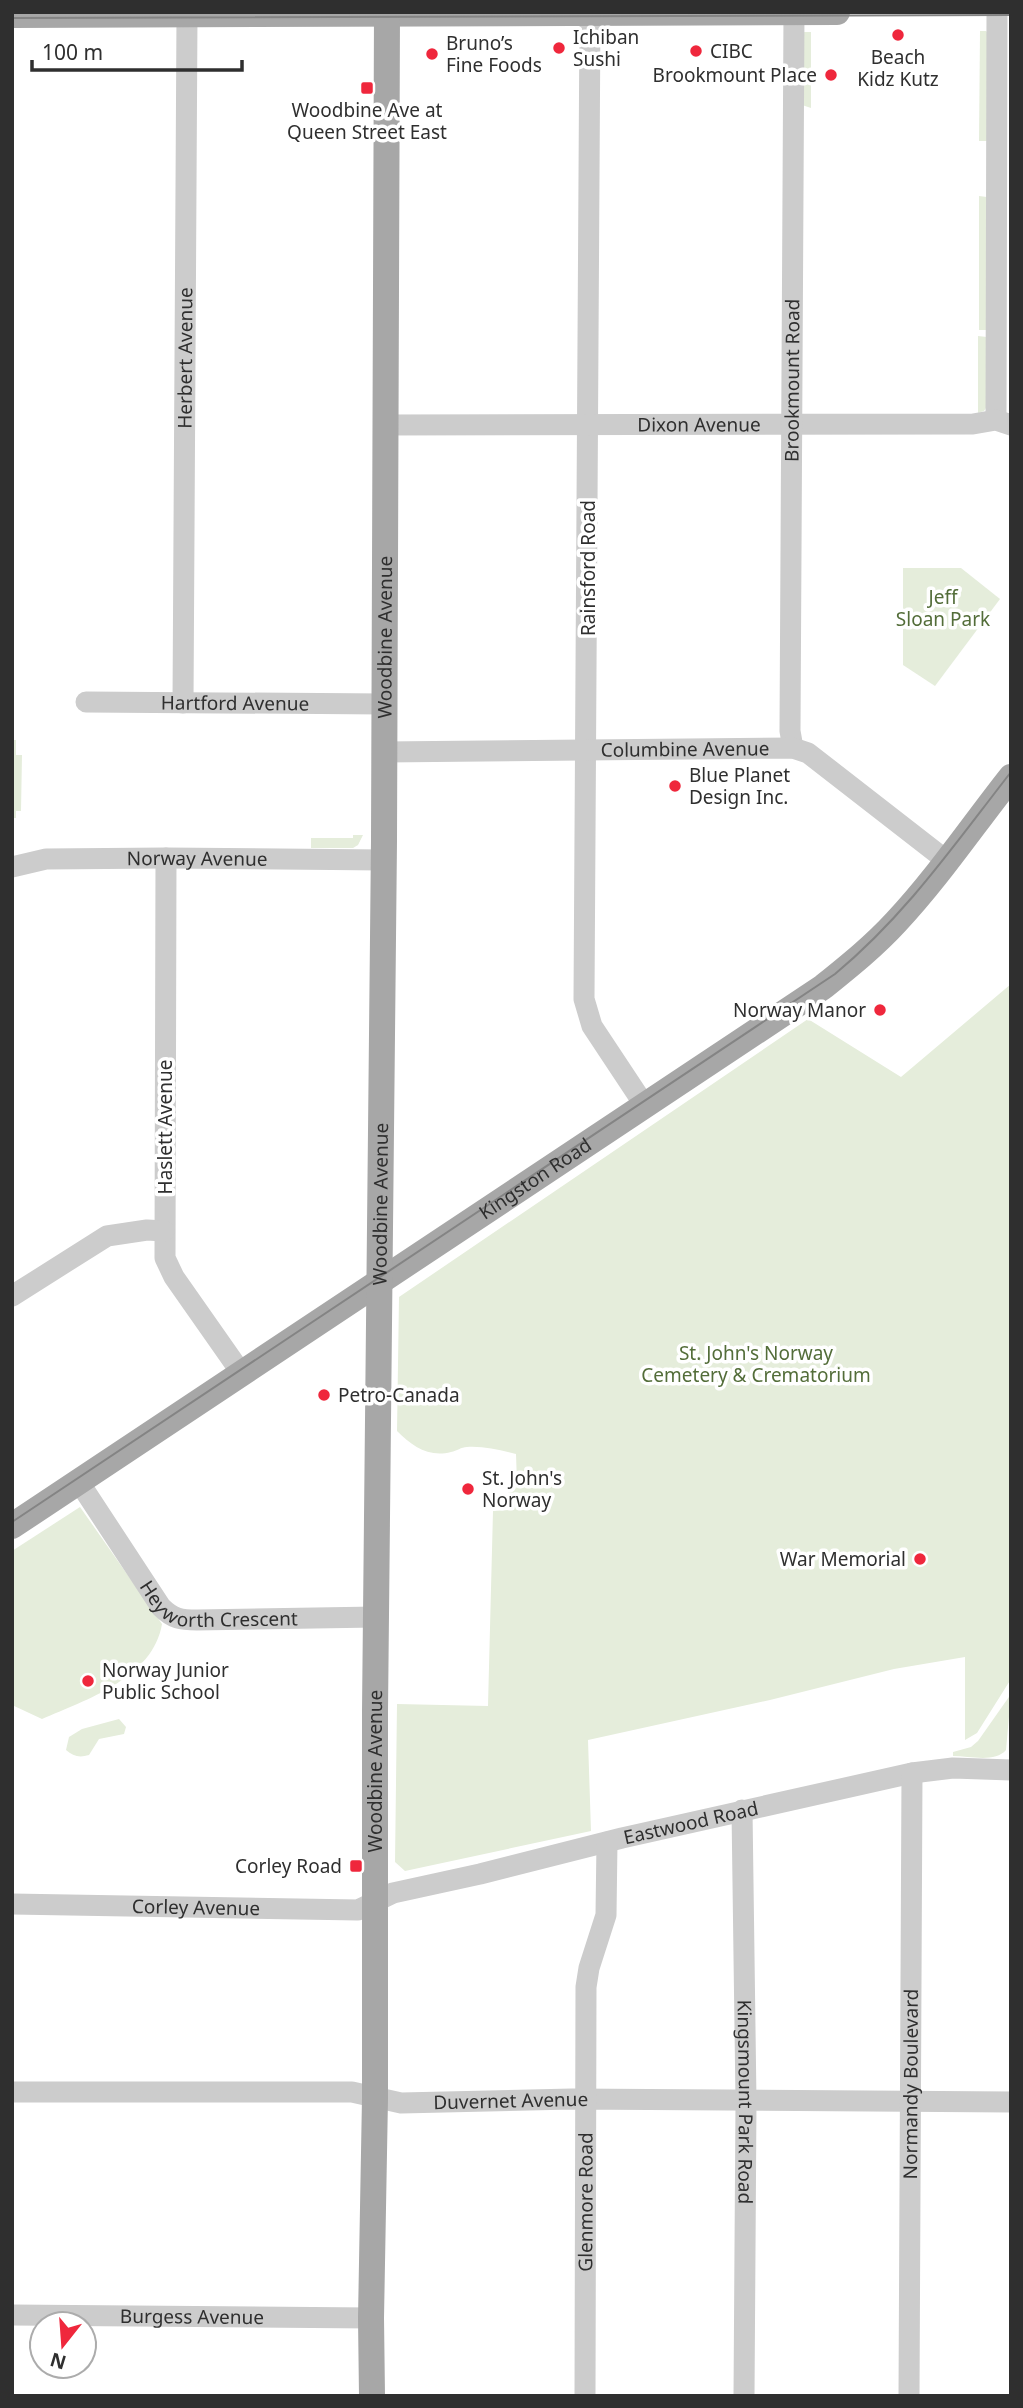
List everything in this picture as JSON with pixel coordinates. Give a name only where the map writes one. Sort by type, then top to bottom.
[{"type":"main road","points":[[12,15],[837,12]]},
{"type":"main road","name":"Woodbine Avenue","points":[[372,2396],[385,704],[387,13]]},
{"type":"main road","name":"Kingston Road","points":[[12,1526],[823,986],[860,957],[896,922],[1011,777]]},
{"type":"street","name":"Brookmount Road","points":[[793,748],[790,731],[794,12]]},
{"type":"street","points":[[997,12],[1003,423]]},
{"type":"street","name":"Rainsford Road","points":[[590,13],[584,999],[592,1026],[645,1106]]},
{"type":"street","name":"Herbert Avenue","points":[[183,702],[187,15]]},
{"type":"street","name":"Dixon Avenue","points":[[386,425],[792,426],[1003,423]]},
{"type":"street","name":"Hartford Avenue","points":[[86,702],[385,704]]},
{"type":"street","name":"Columbine Avenue","points":[[384,752],[793,748],[807,753],[947,861]]},
{"type":"street","name":"Haslett Avenue","points":[[166,858],[165,1258],[174,1277],[242,1374]]},
{"type":"street","name":"Norway Avenue","points":[[12,867],[47,859],[383,860]]},
{"type":"street","points":[[12,1296],[107,1236],[164,1230]]},
{"type":"street","name":"Heyworth Crescent","points":[[79,1482],[162,1607],[172,1617],[180,1620],[376,1617]]},
{"type":"street","name":"Eastwood Road","points":[[376,1901],[393,1893],[742,1810],[912,1773],[953,1768],[1011,1770]]},
{"type":"street","name":"Normandy Boulevard","points":[[909,2396],[912,1773]]},
{"type":"street","name":"Kingsmount Park Road","points":[[742,1810],[746,2101],[744,2396]]},
{"type":"street","name":"Glenmore Road","points":[[585,2396],[586,1987],[589,1968],[606,1915],[607,1842]]},
{"type":"street","name":"Corley Avenue","points":[[12,1904],[358,1910],[376,1901]]},
{"type":"street","name":"Duvernet Avenue","points":[[12,2092],[352,2092],[401,2103],[587,2099],[1011,2102]]},
{"type":"street","name":"Burgess Avenue","points":[[12,2315],[371,2318]]},
{"type":"green space","points":[[980,31],[988,33],[988,141],[979,141]]},
{"type":"green space","points":[[803,32],[811,32],[811,108],[802,105]]},
{"type":"green space","points":[[979,196],[987,197],[986,330],[979,330]]},
{"type":"green space","points":[[978,336],[987,337],[986,408],[978,413]]},
{"type":"green space","name":"Jeff Sloan Park","points":[[903,568],[961,568],[1000,599],[935,686],[903,665]]},
{"type":"green space","points":[[12,740],[16,740],[16,755],[22,755],[21,811],[16,811],[16,818],[12,818]]},
{"type":"green space","points":[[353,835],[363,835],[358,845],[353,848],[311,848],[311,838],[353,838]]},
{"type":"green space","name":"St. John's Norway Cemetery & Crematorium","points":[[1011,984],[1011,1679],[977,1733],[965,1740],[965,1657],[894,1669],[770,1700],[588,1740],[591,1831],[405,1871],[395,1862],[397,1704],[488,1706],[493,1511],[509,1510],[508,1484],[517,1483],[516,1454],[473,1447],[443,1453],[428,1452],[415,1446],[397,1431],[399,1297],[808,1019],[901,1077]]},
{"type":"green space","points":[[80,1507],[162,1624],[156,1643],[146,1659],[132,1673],[97,1695],[42,1719],[12,1705],[12,1551]]},
{"type":"green space","points":[[1011,1694],[1006,1750],[989,1758],[953,1756],[953,1752],[971,1747],[978,1741]]},
{"type":"green space","points":[[119,1719],[126,1727],[124,1734],[99,1739],[89,1755],[76,1756],[66,1750],[69,1737],[82,1729]]},
{"type":"tram line","points":[[12,18],[1011,15]]},
{"type":"tram line","points":[[12,1522],[835,974],[907,903],[1011,772]]},
{"type":"place","name":"Beach Kidz Kutz","points":[[898,35]]},
{"type":"place","name":"Ichiban Sushi","points":[[559,48]]},
{"type":"place","name":"CIBC","points":[[696,51]]},
{"type":"place","name":"Bruno’s Fine Foods","points":[[432,54]]},
{"type":"place","name":"Brookmount Place","points":[[831,75]]},
{"type":"place","name":"Woodbine Ave at Queen Street East","points":[[367,88]]},
{"type":"place","name":"Blue Planet Design Inc.","points":[[675,786]]},
{"type":"place","name":"Norway Manor","points":[[880,1010]]},
{"type":"place","name":"Petro-Canada","points":[[324,1395]]},
{"type":"place","name":"St. John's Norway","points":[[468,1489]]},
{"type":"place","name":"War Memorial","points":[[920,1559]]},
{"type":"place","name":"Norway Junior Public School","points":[[88,1681]]},
{"type":"place","name":"Corley Road","points":[[356,1866]]}]
